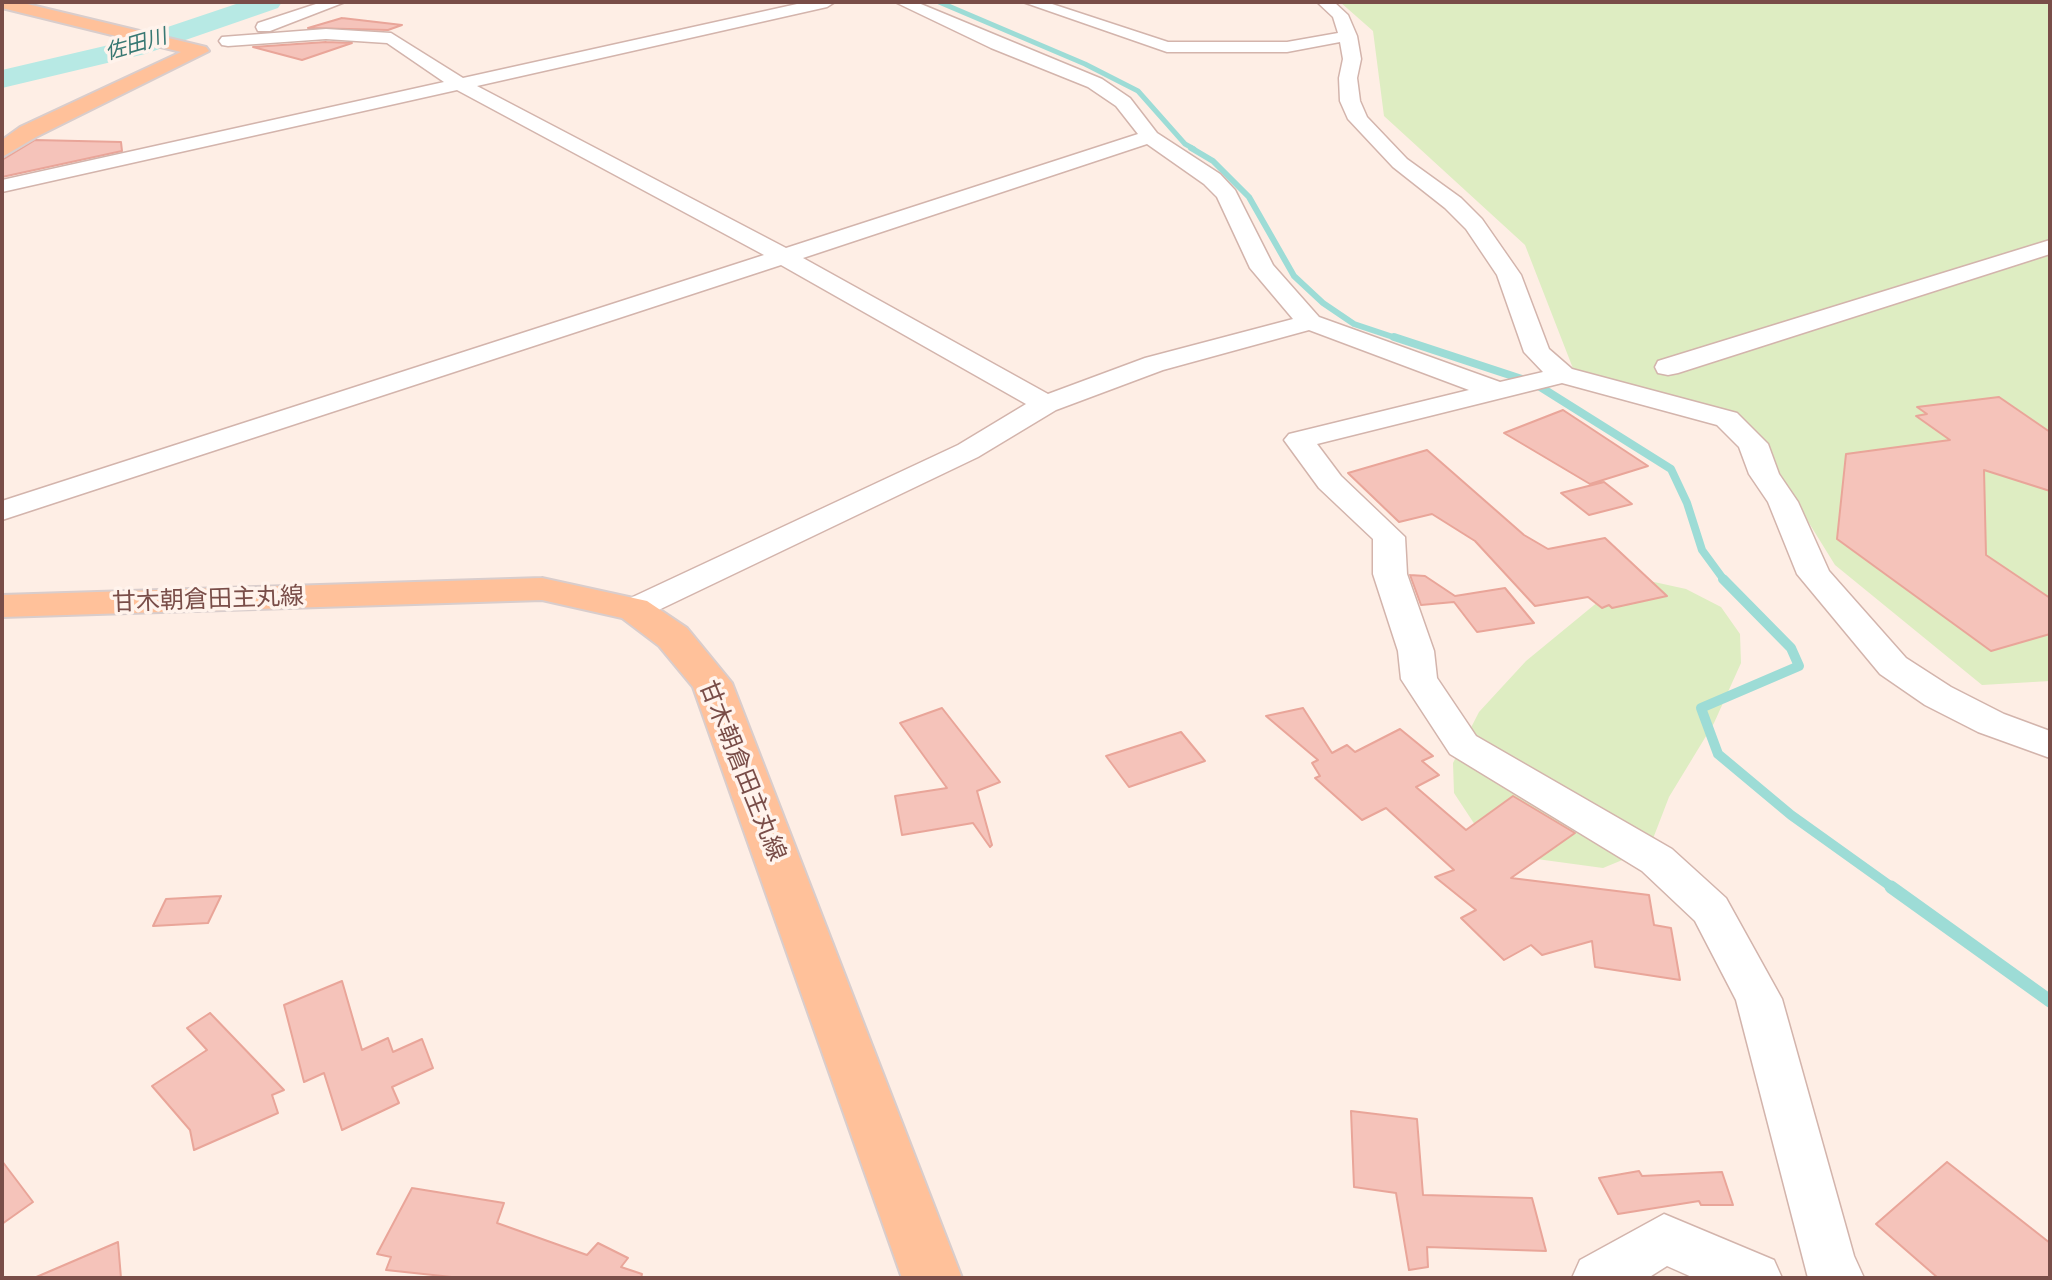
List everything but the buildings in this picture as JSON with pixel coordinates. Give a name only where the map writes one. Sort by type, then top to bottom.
[{"type":"main road","points":[[2,3],[191,49]]},
{"type":"main road","points":[[2,150],[28,132],[191,49]]},
{"type":"main road","name":"甘木朝倉田主丸線","points":[[2,606],[542,589],[634,609],[673,637],[712,683],[932,1278]]},
{"type":"street","points":[[191,49],[228,41],[337,2]]},
{"type":"street","points":[[2,186],[827,2]]},
{"type":"street","points":[[903,2],[997,44],[1095,83],[1123,102],[1150,137],[1212,179],[1227,195],[1262,268],[1310,322],[1496,390]]},
{"type":"street","points":[[1031,2],[1167,47],[1287,47],[1348,36]]},
{"type":"street","points":[[1325,2],[1340,15],[1348,36],[1352,60],[1348,78],[1350,101],[1359,119],[1371,136],[1400,163],[1453,203],[1474,224],[1509,275],[1537,352],[1562,375],[1727,419],[1753,444],[1764,474],[1783,502],[1814,574],[1893,666],[1938,696],[1991,723],[2050,745]]},
{"type":"street","points":[[228,41],[326,34],[391,38],[458,83],[781,255],[1046,404]]},
{"type":"street","points":[[2,136],[28,132]]},
{"type":"street","points":[[2,511],[781,255],[1150,137]]},
{"type":"street","points":[[1668,368],[2050,247]]},
{"type":"street","points":[[634,609],[968,451],[1046,404],[1154,364],[1310,322]]},
{"type":"street","points":[[1562,375],[1299,440],[1330,482],[1389,537],[1390,574],[1416,651],[1419,679],[1463,745],[1657,860],[1711,909],[1759,999],[1793,1118],[1830,1266],[1837,1278]]},
{"type":"street","points":[[1599,1278],[1664,1239],[1755,1278]]},
{"type":"green space","points":[[1340,2],[2050,2],[2050,681],[1982,685],[1835,565],[1749,426],[1574,371],[1525,245],[1384,116],[1373,31]]},
{"type":"green space","points":[[1645,580],[1686,589],[1721,607],[1740,634],[1741,663],[1714,723],[1669,797],[1649,849],[1603,868],[1522,857],[1477,828],[1454,793],[1453,763],[1479,712],[1526,661],[1599,601]]},
{"type":"waterway","name":"佐田川","points":[[2,79],[135,48],[268,2]]},
{"type":"waterway","points":[[939,2],[1085,64],[1138,91],[1185,144],[1194,149]]},
{"type":"waterway","points":[[1191,148],[1213,161],[1249,197],[1294,276],[1323,303],[1354,324],[1399,339]]},
{"type":"waterway","points":[[1394,337],[1534,383],[1671,469],[1687,503],[1702,550],[1724,580]]},
{"type":"waterway","points":[[1723,579],[1791,648],[1799,666],[1701,708],[1718,754],[1791,815],[1893,888]]},
{"type":"waterway","points":[[1891,887],[2050,1001]]}]
